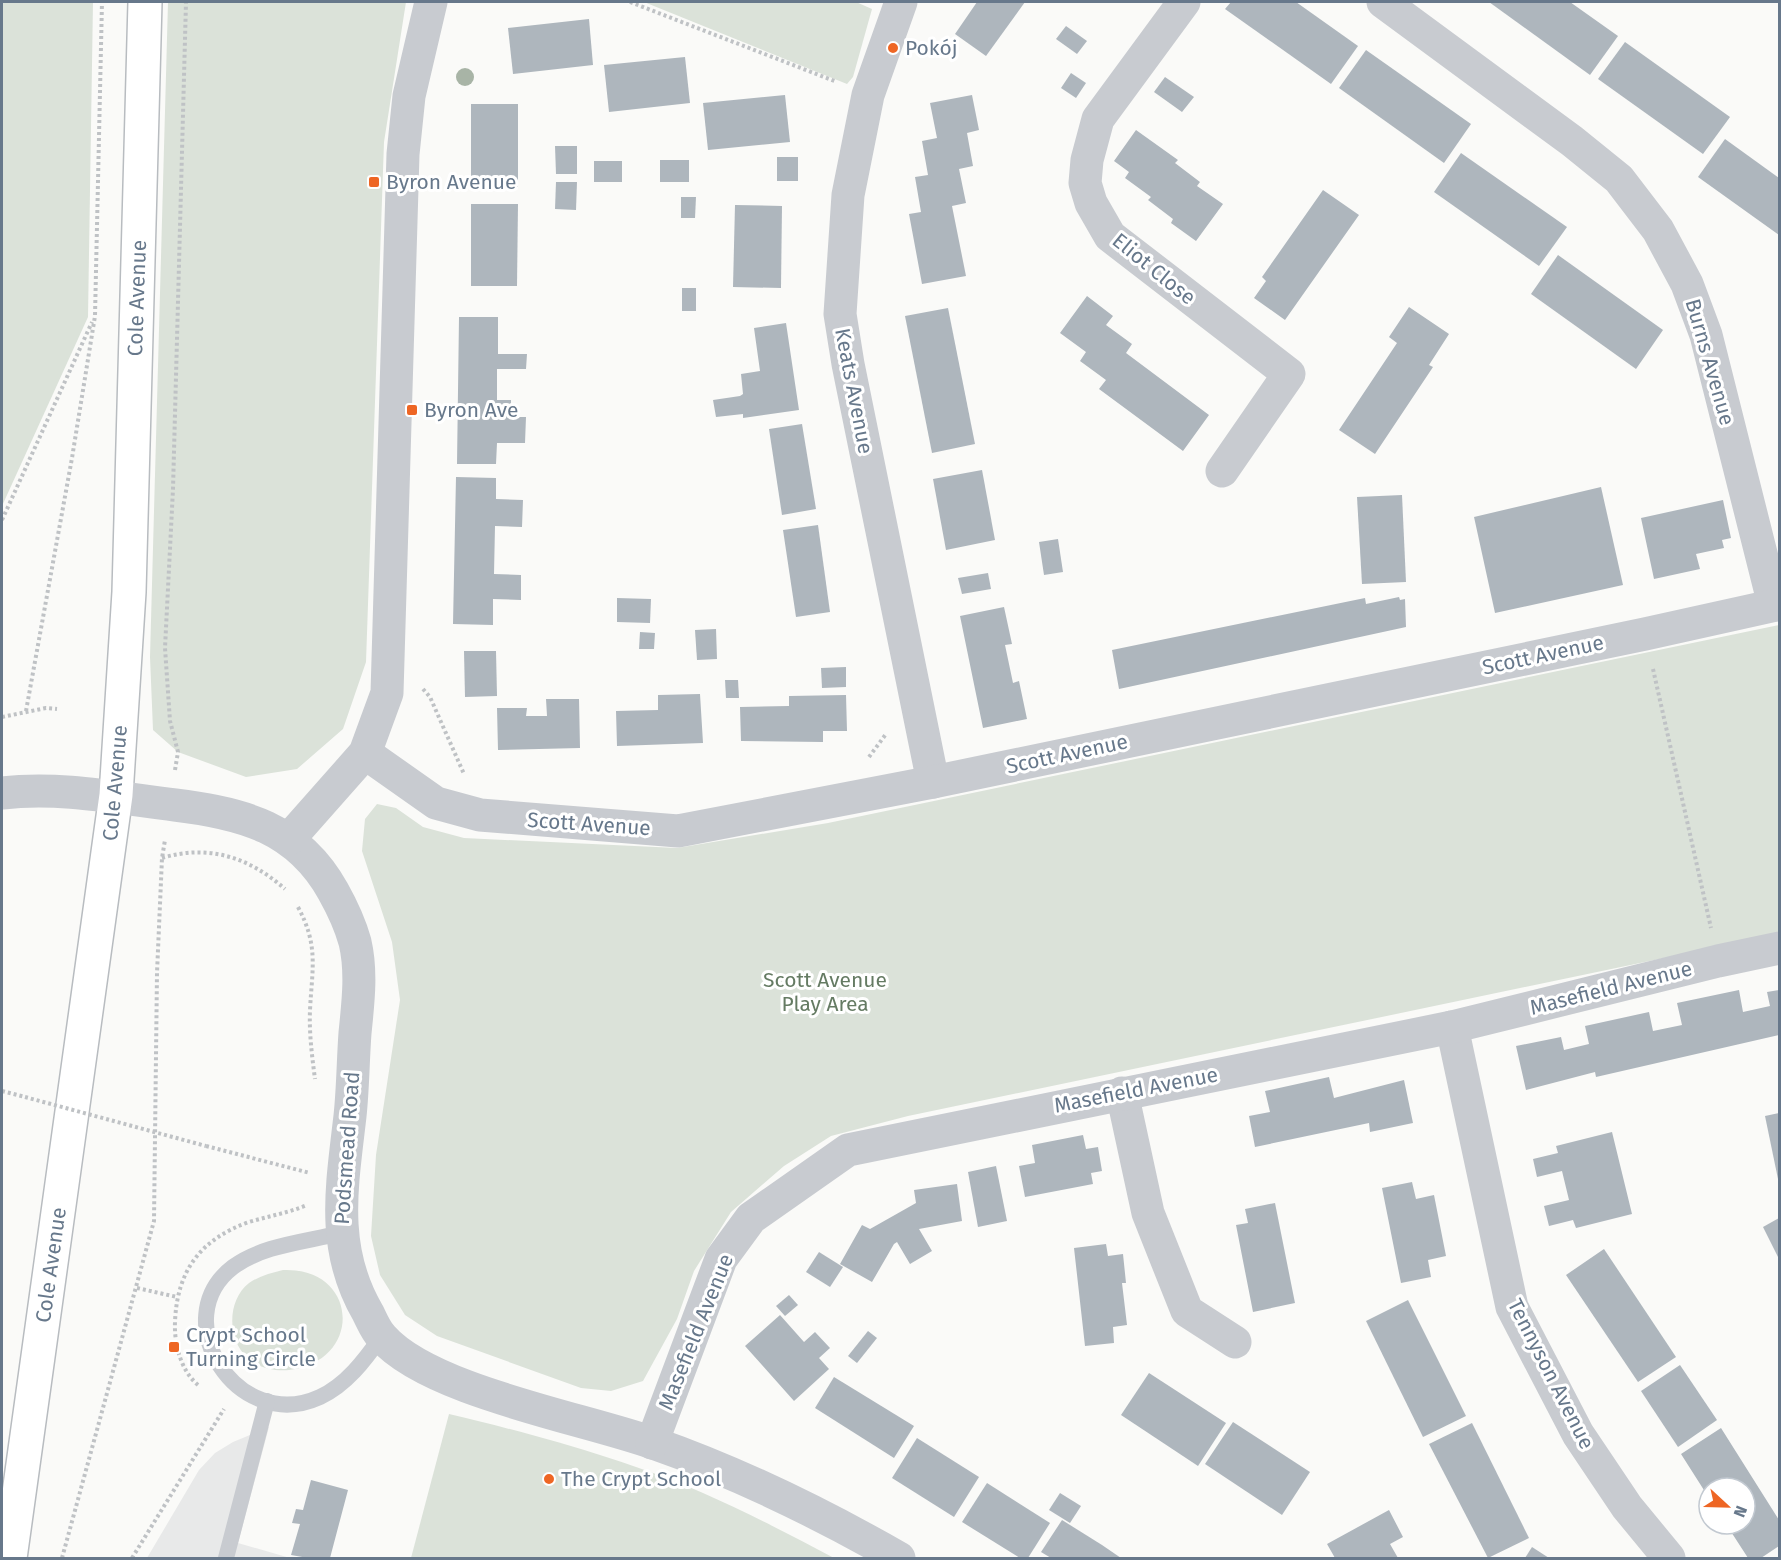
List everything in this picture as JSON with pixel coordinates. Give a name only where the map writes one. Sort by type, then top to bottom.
[{"type":"highway","name":"Cole Avenue","points":[[10,1558],[116,795],[129,592],[145,2]]},
{"type":"street","points":[[289,839],[366,753],[387,693],[386,645],[403,154],[409,96],[431,2]]},
{"type":"street","name":"Keats Avenue","points":[[901,2],[868,95],[848,195],[840,314],[848,364],[933,782]]},
{"type":"street","name":"Eliot Close","points":[[1184,2],[1098,119],[1087,160],[1085,183],[1091,203],[1110,236],[1289,374],[1222,471]]},
{"type":"street","name":"Burns Avenue","points":[[1383,2],[1572,141],[1619,179],[1658,230],[1687,284],[1706,335],[1777,604]]},
{"type":"street","name":"Scott Avenue","points":[[366,753],[436,803],[480,815],[678,831],[933,782],[1646,634],[1777,604]]},
{"type":"street","name":"Podsmead Road","points":[[2,793],[116,795],[171,805],[217,810],[241,817],[289,839],[323,874],[342,907],[355,943],[359,984],[351,1112],[332,1178],[341,1233],[357,1292],[381,1337],[415,1364],[466,1386],[652,1443],[761,1485],[899,1558]]},
{"type":"street","name":"Masefield Avenue","points":[[652,1443],[721,1259],[751,1218],[848,1150],[1452,1027],[1779,948]]},
{"type":"street","name":"Tennyson Avenue","points":[[1452,1027],[1512,1307],[1578,1434],[1628,1506],[1669,1558]]},
{"type":"street","points":[[1122,1093],[1148,1213],[1187,1311],[1235,1342]]},
{"type":"lane","points":[[341,1233],[258,1252],[231,1268],[218,1283],[207,1306],[207,1344],[225,1375],[241,1391],[267,1401],[294,1404],[320,1397],[359,1368],[381,1337]]},
{"type":"lane","points":[[226,1558],[267,1401]]},
{"type":"path","points":[[26,711],[95,316],[102,2]]},
{"type":"path","points":[[62,1558],[154,1221],[157,973],[162,858],[178,752],[170,721],[165,648],[177,381],[186,2]]},
{"type":"path","points":[[630,2],[868,95]]},
{"type":"path","points":[[2,520],[95,316]]},
{"type":"path","points":[[1646,634],[1719,961]]},
{"type":"path","points":[[386,645],[430,697],[480,815]]},
{"type":"path","points":[[2,717],[26,711],[57,709]]},
{"type":"path","points":[[868,759],[887,732]]},
{"type":"path","points":[[162,858],[179,853],[207,850],[227,855],[254,866],[290,895]]},
{"type":"path","points":[[296,903],[308,925],[315,964],[310,1011],[315,1084]]},
{"type":"path","points":[[2,1091],[332,1178],[308,1204],[287,1214],[252,1221],[225,1231],[202,1250],[185,1272],[176,1296],[175,1327],[179,1356],[193,1380],[205,1391]]},
{"type":"path","points":[[137,1288],[176,1296],[207,1306]]},
{"type":"path","points":[[132,1558],[226,1406],[218,1401]]},
{"type":"shaded area","points":[[269,1427],[238,1543],[290,1558],[147,1558],[199,1470],[215,1453],[233,1442]]},
{"type":"green space","points":[[2,2],[93,2],[88,317],[2,506]]},
{"type":"green space","points":[[168,2],[406,2],[384,142],[366,662],[343,729],[297,769],[246,777],[178,752],[153,730],[150,657]]},
{"type":"green space","points":[[644,2],[856,2],[872,9],[853,77],[847,84]]},
{"type":"green space","name":"Scott Avenue Play Area","points":[[1779,625],[1779,934],[908,1116],[831,1136],[784,1166],[731,1212],[694,1271],[677,1319],[643,1381],[611,1391],[581,1388],[437,1336],[405,1315],[380,1275],[371,1236],[376,1155],[400,1000],[392,942],[362,851],[365,819],[377,804],[396,808],[423,827],[464,838],[677,848],[828,823]]},
{"type":"green space","points":[[283,1270],[308,1273],[327,1283],[338,1298],[343,1315],[340,1334],[330,1350],[313,1363],[289,1370],[277,1370],[256,1364],[247,1357],[236,1340],[232,1320],[237,1299],[249,1283]]},
{"type":"green space","name":"The Crypt School","points":[[449,1414],[578,1448],[643,1469],[736,1508],[834,1558],[411,1558]]},
{"type":"building","points":[[977,2],[1025,2],[986,56],[955,34]]},
{"type":"building","points":[[1231,2],[1296,2],[1358,46],[1331,84],[1225,9]]},
{"type":"building","points":[[1489,2],[1570,2],[1618,36],[1590,75]]},
{"type":"building","points":[[589,19],[593,65],[513,74],[508,28]]},
{"type":"building","points":[[1066,26],[1087,41],[1077,54],[1056,39]]},
{"type":"building","points":[[1625,42],[1730,117],[1703,154],[1598,79]]},
{"type":"building","points":[[1366,50],[1471,124],[1444,163],[1339,88]]},
{"type":"building","points":[[685,57],[690,103],[609,112],[604,65]]},
{"type":"building","points":[[1071,73],[1086,83],[1076,98],[1061,88]]},
{"type":"building","points":[[1165,77],[1194,97],[1182,112],[1154,92]]},
{"type":"building","points":[[785,95],[790,142],[708,150],[703,103]]},
{"type":"building","points":[[972,95],[979,130],[967,133],[973,166],[959,169],[966,203],[952,206],[966,276],[922,284],[909,214],[921,212],[915,177],[928,175],[922,141],[937,138],[930,103]]},
{"type":"building","points":[[471,104],[518,104],[518,187],[471,187]]},
{"type":"building","points":[[1136,130],[1178,160],[1175,163],[1200,182],[1197,186],[1223,204],[1196,241],[1171,223],[1173,219],[1148,200],[1151,197],[1125,178],[1129,172],[1114,161]]},
{"type":"building","points":[[1725,139],[1779,178],[1779,235],[1698,177]]},
{"type":"building","points":[[555,146],[577,146],[577,174],[556,174]]},
{"type":"building","points":[[1461,153],[1567,227],[1539,266],[1434,192]]},
{"type":"building","points":[[777,157],[798,157],[798,181],[777,181]]},
{"type":"building","points":[[660,160],[689,160],[689,182],[660,182]]},
{"type":"building","points":[[594,161],[622,161],[622,182],[594,182]]},
{"type":"building","points":[[556,182],[577,182],[576,210],[555,209]]},
{"type":"building","points":[[1323,190],[1359,215],[1285,320],[1254,298],[1266,281],[1262,277]]},
{"type":"building","points":[[681,197],[696,197],[695,218],[681,218]]},
{"type":"building","points":[[471,204],[518,204],[517,286],[471,286]]},
{"type":"building","points":[[735,205],[782,206],[781,288],[733,287]]},
{"type":"building","points":[[1558,255],[1663,330],[1636,369],[1531,294]]},
{"type":"building","points":[[682,288],[696,288],[696,311],[682,311]]},
{"type":"building","points":[[1087,296],[1113,316],[1106,325],[1132,344],[1126,353],[1209,415],[1183,451],[1099,389],[1106,380],[1080,361],[1086,352],[1060,333]]},
{"type":"building","points":[[1409,307],[1449,334],[1429,365],[1433,367],[1375,454],[1339,430],[1397,343],[1389,337]]},
{"type":"building","points":[[948,308],[975,444],[932,453],[905,316]]},
{"type":"building","points":[[459,317],[498,317],[498,354],[527,354],[526,369],[497,369],[497,400],[511,400],[511,417],[526,417],[525,443],[497,443],[496,464],[457,464]]},
{"type":"building","points":[[786,323],[799,410],[743,418],[743,414],[716,417],[713,400],[740,396],[743,394],[741,374],[760,371],[754,328]]},
{"type":"building","points":[[802,424],[816,509],[782,515],[769,429]]},
{"type":"building","points":[[982,470],[995,540],[946,550],[933,479]]},
{"type":"building","points":[[456,477],[496,478],[496,499],[523,500],[522,527],[495,526],[494,574],[521,575],[521,600],[493,599],[493,625],[453,624]]},
{"type":"building","points":[[1601,487],[1623,585],[1495,613],[1474,517]]},
{"type":"building","points":[[1402,495],[1406,582],[1362,584],[1357,497]]},
{"type":"building","points":[[1723,500],[1731,538],[1722,540],[1724,548],[1696,554],[1700,569],[1654,579],[1641,518]]},
{"type":"building","points":[[818,525],[830,612],[796,617],[783,530]]},
{"type":"building","points":[[1058,539],[1063,572],[1044,575],[1039,542]]},
{"type":"building","points":[[988,573],[991,589],[962,594],[958,578]]},
{"type":"building","points":[[1399,597],[1400,600],[1405,599],[1406,627],[1119,689],[1112,650],[1365,598],[1366,604]]},
{"type":"building","points":[[617,598],[651,599],[650,623],[617,622]]},
{"type":"building","points":[[1004,607],[1012,644],[1005,645],[1013,683],[1019,681],[1027,719],[983,728],[960,616]]},
{"type":"building","points":[[716,629],[717,659],[697,660],[695,630]]},
{"type":"building","points":[[640,632],[655,633],[654,649],[639,649]]},
{"type":"building","points":[[464,651],[496,651],[497,696],[465,697]]},
{"type":"building","points":[[846,667],[846,687],[822,688],[821,668]]},
{"type":"building","points":[[725,680],[738,680],[739,698],[726,698]]},
{"type":"building","points":[[700,694],[703,743],[617,746],[616,711],[658,710],[658,695]]},
{"type":"building","points":[[846,695],[847,731],[823,731],[823,742],[741,741],[740,707],[789,706],[789,696]]},
{"type":"building","points":[[546,699],[579,699],[580,748],[498,750],[497,708],[527,708],[526,716],[547,716]]},
{"type":"building","points":[[1739,990],[1743,1012],[1770,1006],[1767,992],[1779,990],[1779,1035],[1596,1077],[1595,1072],[1526,1090],[1516,1046],[1561,1037],[1564,1050],[1589,1044],[1585,1026],[1649,1012],[1653,1031],[1682,1025],[1677,1003]]},
{"type":"building","points":[[1329,1077],[1334,1098],[1404,1080],[1413,1123],[1370,1132],[1369,1123],[1255,1147],[1249,1116],[1270,1112],[1265,1091]]},
{"type":"building","points":[[1779,1113],[1779,1179],[1778,1179],[1765,1116]]},
{"type":"building","points":[[1612,1132],[1632,1214],[1576,1228],[1573,1220],[1549,1226],[1544,1206],[1569,1200],[1562,1171],[1537,1177],[1533,1159],[1558,1153],[1556,1146]]},
{"type":"building","points":[[1083,1135],[1086,1149],[1098,1147],[1102,1171],[1091,1173],[1093,1184],[1025,1197],[1019,1166],[1035,1163],[1032,1145]]},
{"type":"building","points":[[996,1166],[1007,1221],[978,1227],[968,1172]]},
{"type":"building","points":[[1412,1182],[1416,1199],[1434,1195],[1446,1256],[1428,1260],[1431,1277],[1401,1283],[1382,1188]]},
{"type":"building","points":[[957,1184],[962,1221],[919,1229],[932,1251],[910,1264],[897,1242],[872,1282],[840,1264],[862,1225],[870,1229],[916,1203],[914,1190]]},
{"type":"building","points":[[1275,1203],[1295,1303],[1253,1312],[1236,1225],[1248,1223],[1245,1209]]},
{"type":"building","points":[[1779,1218],[1779,1259],[1763,1227]]},
{"type":"building","points":[[1106,1244],[1108,1256],[1123,1254],[1126,1283],[1122,1283],[1127,1325],[1113,1327],[1114,1343],[1085,1346],[1074,1248]]},
{"type":"building","points":[[1604,1249],[1676,1357],[1638,1382],[1566,1275]]},
{"type":"building","points":[[819,1252],[843,1267],[830,1287],[806,1272]]},
{"type":"building","points":[[789,1295],[798,1305],[785,1316],[776,1306]]},
{"type":"building","points":[[1408,1300],[1466,1416],[1423,1437],[1366,1321]]},
{"type":"building","points":[[780,1315],[804,1342],[815,1332],[830,1348],[819,1358],[829,1369],[794,1401],[745,1346]]},
{"type":"building","points":[[868,1331],[877,1338],[857,1363],[848,1356]]},
{"type":"building","points":[[1680,1365],[1717,1420],[1678,1447],[1641,1391]]},
{"type":"building","points":[[1149,1373],[1226,1423],[1198,1466],[1121,1415]]},
{"type":"building","points":[[834,1377],[914,1426],[894,1458],[815,1408]]},
{"type":"building","points":[[1233,1422],[1310,1472],[1282,1515],[1205,1464]]},
{"type":"building","points":[[1472,1423],[1529,1538],[1488,1558],[1429,1444]]},
{"type":"building","points":[[1721,1428],[1751,1476],[1697,1476],[1697,1479],[1681,1454]]},
{"type":"building","points":[[917,1438],[979,1477],[954,1517],[892,1478]]},
{"type":"building","points":[[311,1480],[348,1490],[330,1558],[291,1555],[300,1524],[292,1523],[296,1509],[303,1510]]},
{"type":"building","points":[[987,1483],[1050,1523],[1028,1558],[1020,1558],[962,1522]]},
{"type":"building","points":[[1757,1485],[1779,1520],[1779,1546],[1761,1558],[1748,1558],[1734,1536],[1757,1536]]},
{"type":"building","points":[[1060,1493],[1081,1506],[1070,1523],[1049,1510]]},
{"type":"building","points":[[1389,1510],[1403,1537],[1390,1544],[1398,1558],[1335,1558],[1327,1544]]},
{"type":"building","points":[[1062,1520],[1121,1558],[1051,1558],[1041,1552]]},
{"type":"building","points":[[1532,1547],[1549,1558],[1525,1558]]},
{"type":"place","name":"Pokój","points":[[893,48]]},
{"type":"place","name":"Byron Avenue","points":[[374,182]]},
{"type":"place","name":"Byron Ave","points":[[412,410]]},
{"type":"place","name":"Crypt School Turning Circle","points":[[174,1347]]},
{"type":"place","name":"The Crypt School","points":[[549,1479]]}]
